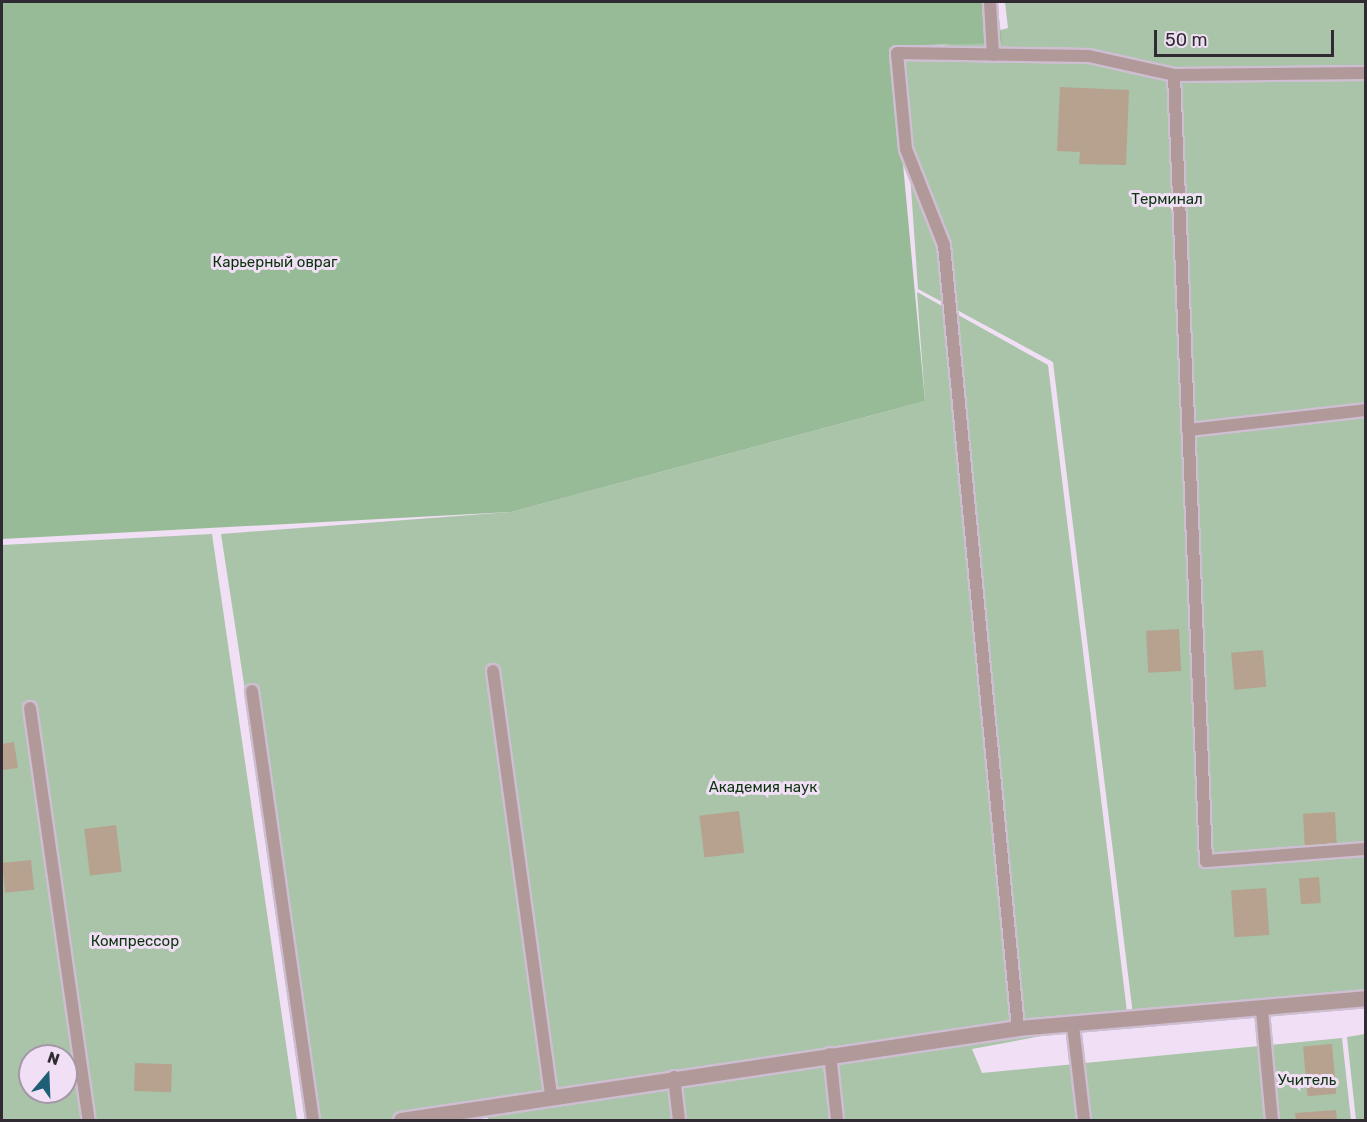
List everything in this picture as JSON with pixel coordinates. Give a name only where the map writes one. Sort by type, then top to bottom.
[{"type":"street","points":[[401,1120],[479,1115],[551,1095],[1018,1028],[1073,1026],[1262,1011],[1365,998]]},
{"type":"lane","points":[[990,2],[993,55]]},
{"type":"lane","points":[[1018,1028],[944,245],[906,149],[897,53],[1089,56],[1174,75],[1365,73]]},
{"type":"lane","points":[[1174,75],[1206,861],[1365,849]]},
{"type":"lane","points":[[1188,430],[1365,410]]},
{"type":"lane","points":[[493,671],[551,1095]]},
{"type":"lane","points":[[252,691],[313,1120]]},
{"type":"lane","points":[[30,708],[89,1120]]},
{"type":"lane","points":[[1262,1011],[1272,1120]]},
{"type":"lane","points":[[1073,1026],[1084,1120]]},
{"type":"lane","points":[[830,1054],[837,1120]]},
{"type":"lane","points":[[674,1077],[679,1120]]},
{"type":"green space","name":"Карьерный овраг","points":[[2,2],[997,2],[1002,43],[892,46],[925,401],[511,512],[2,539]]},
{"type":"green space","name":"Терминал","points":[[1005,2],[1365,2],[1365,993],[1134,1023],[1053,362],[918,289],[902,57],[1008,28]]},
{"type":"green space","name":"Академия наук","points":[[917,292],[1048,365],[1128,1020],[972,1049],[982,1073],[1342,1038],[1351,1120],[488,1120],[486,1109],[389,1120],[311,1120],[221,534],[511,512],[925,401]]},
{"type":"green space","name":"Компрессор","points":[[212,534],[297,1120],[2,1120],[2,545]]},
{"type":"green space","points":[[1365,1034],[1365,1120],[1356,1120],[1347,1037]]},
{"type":"building","points":[[1060,87],[1129,90],[1126,165],[1079,164],[1080,152],[1057,151]]},
{"type":"building","points":[[1179,629],[1181,671],[1148,673],[1146,631]]},
{"type":"building","points":[[1263,650],[1266,687],[1234,690],[1231,653]]},
{"type":"building","points":[[14,742],[18,768],[2,770],[2,744]]},
{"type":"building","points":[[739,811],[744,853],[704,858],[699,816]]},
{"type":"building","points":[[1335,812],[1337,847],[1305,849],[1303,814]]},
{"type":"building","points":[[116,825],[122,872],[90,876],[84,829]]},
{"type":"building","points":[[31,860],[34,890],[5,893],[2,863]]},
{"type":"building","points":[[1319,877],[1321,903],[1301,904],[1299,878]]},
{"type":"building","points":[[1266,888],[1269,935],[1234,937],[1231,890]]},
{"type":"building","points":[[1332,1044],[1336,1094],[1307,1096],[1303,1047]]},
{"type":"building","points":[[135,1063],[172,1064],[171,1092],[134,1091]]},
{"type":"building","points":[[1336,1110],[1337,1120],[1296,1120],[1295,1113]]},
{"type":"park label","name":"Учитель","points":[[1307,1081]]}]
